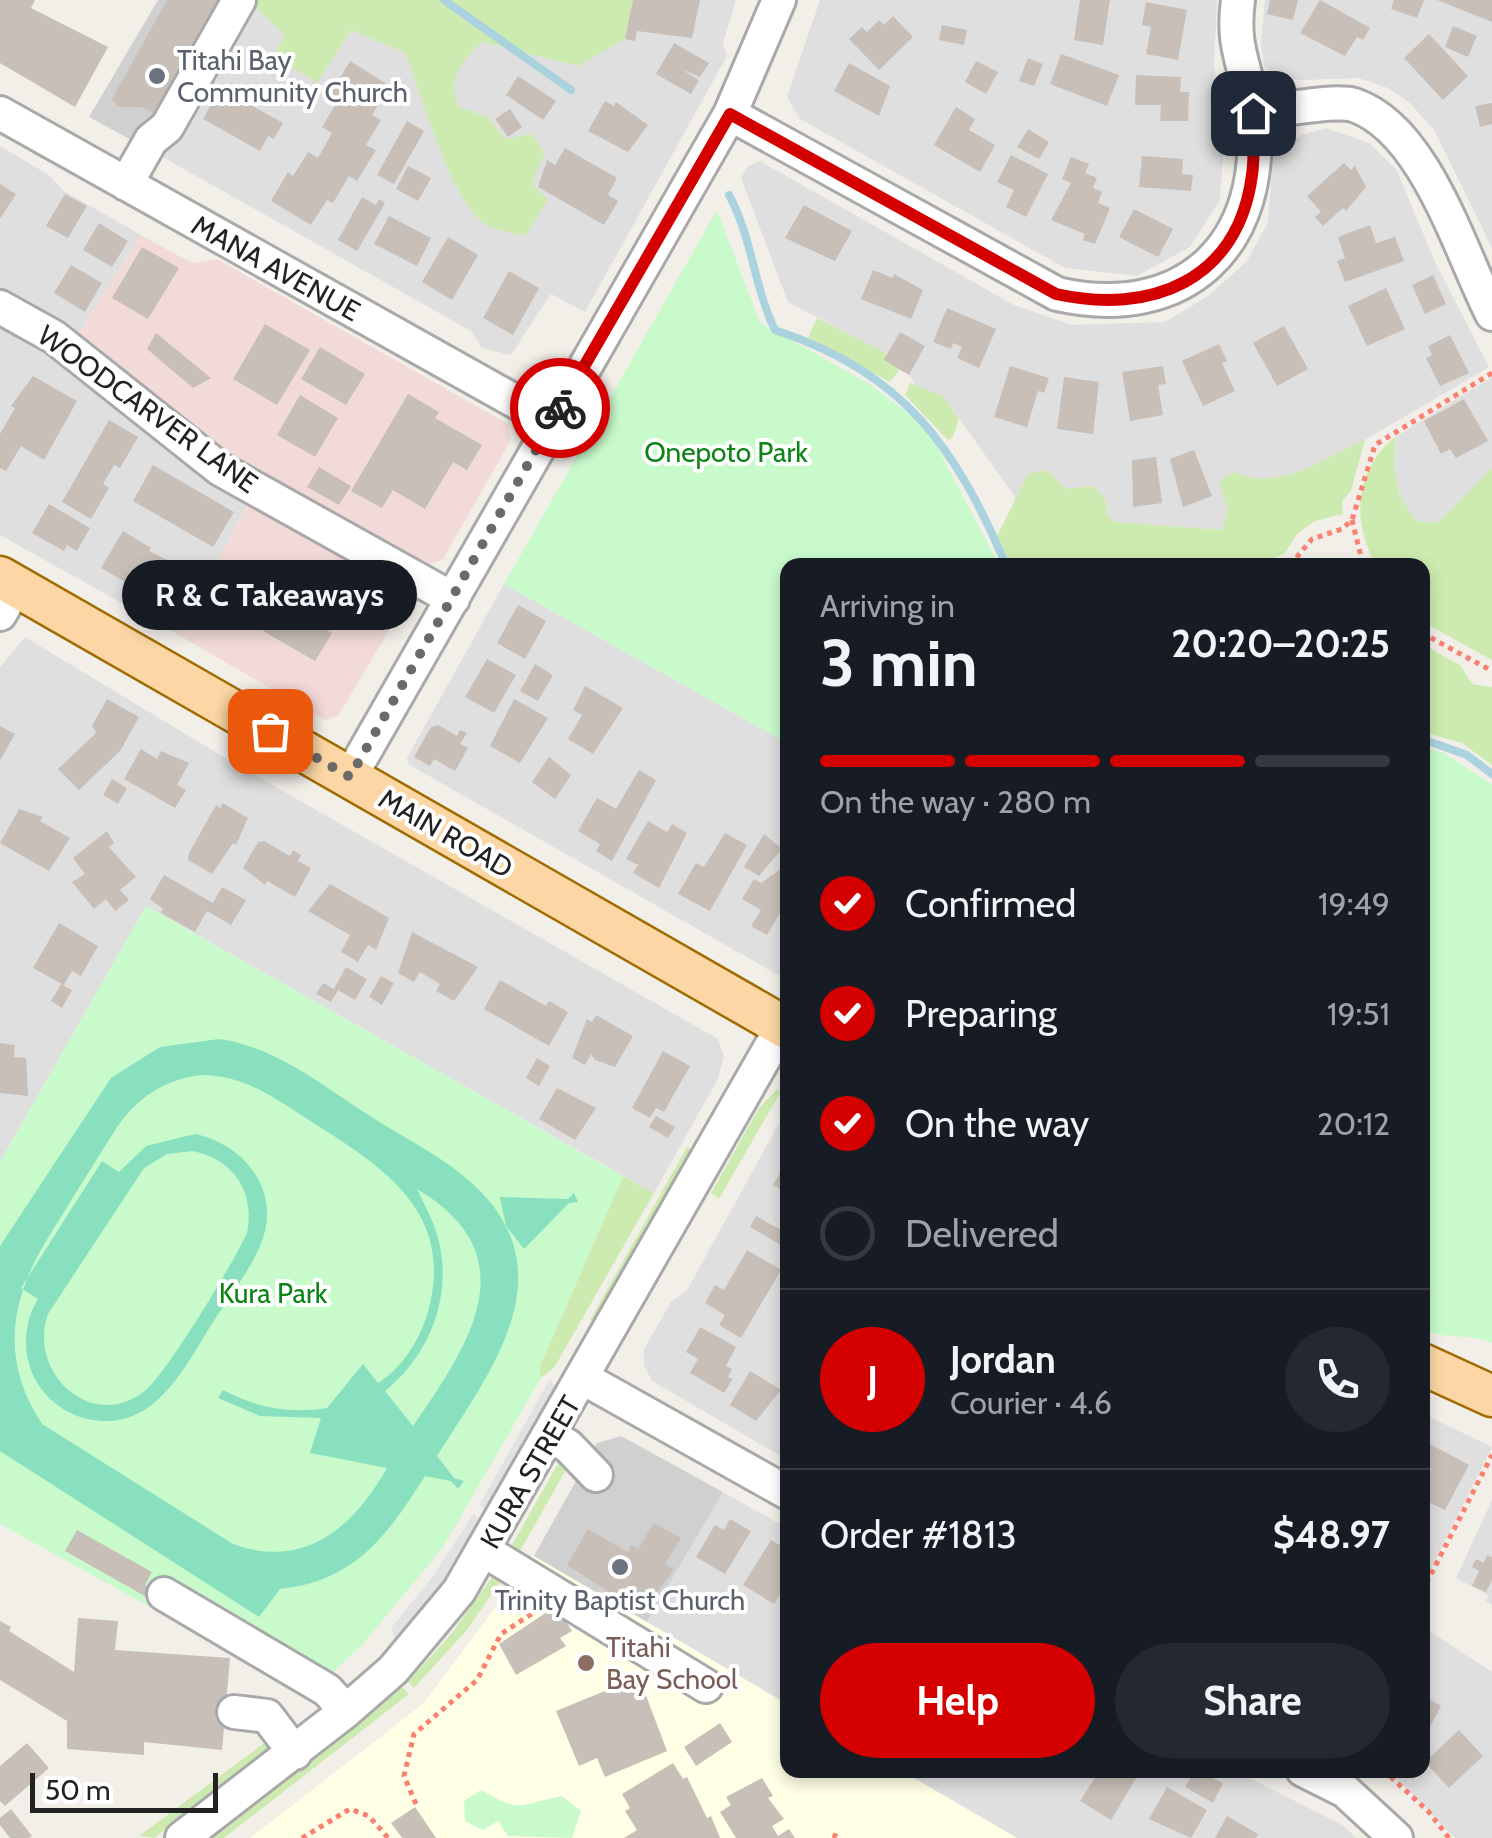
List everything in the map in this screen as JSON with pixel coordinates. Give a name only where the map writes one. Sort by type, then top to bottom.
[{"type":"main road","name":"MAIN ROAD","points":[[5,593],[350,777],[780,1025]]},
{"type":"main road","points":[[1430,1368],[1492,1396]]},
{"type":"street","points":[[126,184],[151,140],[167,128],[239,0]]},
{"type":"street","points":[[350,777],[730,114],[779,0]]},
{"type":"street","points":[[730,114],[1056,294],[1091,302],[1160,296],[1196,276],[1232,236],[1253,173],[1253,113],[1234,36],[1238,0]]},
{"type":"street","points":[[1253,113],[1350,104],[1384,120],[1415,152],[1492,314]]},
{"type":"street","name":"MANA AVENUE","points":[[0,113],[552,422]]},
{"type":"street","name":"WOODCARVER LANE","points":[[0,307],[54,337],[220,468],[452,599]]},
{"type":"street","name":"KURA STREET","points":[[182,1838],[346,1712],[392,1670],[459,1591],[780,1037]]},
{"type":"street","points":[[584,1378],[780,1488]]},
{"type":"street","points":[[551,1436],[568,1446],[596,1474]]},
{"type":"street","points":[[485,1551],[706,1686]]},
{"type":"street","points":[[164,1594],[327,1690],[346,1712]]},
{"type":"street","points":[[234,1712],[266,1716],[296,1752]]},
{"type":"street","points":[[1317,1778],[1344,1792],[1396,1838]]},
{"type":"path","points":[[1296,558],[1312,539],[1342,530],[1352,520],[1375,445],[1492,373]]},
{"type":"path","points":[[1352,520],[1361,558]]},
{"type":"path","points":[[1430,637],[1492,671]]},
{"type":"path","points":[[1430,1576],[1492,1455]]},
{"type":"path","points":[[416,1804],[404,1776],[414,1734],[478,1680],[501,1634],[535,1611],[526,1597]]},
{"type":"path","points":[[1392,1778],[1428,1811],[1449,1838]]},
{"type":"path","points":[[302,1838],[350,1809],[370,1816],[388,1838]]},
{"type":"shaded area","points":[[158,0],[247,0],[159,155],[89,117]]},
{"type":"shaded area","points":[[248,0],[285,35],[317,82],[351,30],[405,53],[423,95],[532,184],[487,117],[458,106],[452,87],[458,66],[482,42],[578,66],[633,0],[736,0],[723,43],[727,56],[585,312],[551,294],[511,355],[482,348],[471,331],[159,155]]},
{"type":"shaded area","points":[[820,0],[1217,0],[1214,66],[1224,140],[1220,200],[1190,247],[1137,276],[1065,268],[800,119],[787,97]]},
{"type":"shaded area","points":[[1265,0],[1492,0],[1492,248],[1434,130],[1410,103],[1388,88],[1358,78],[1279,81],[1264,65],[1261,43]]},
{"type":"shaded area","points":[[1326,128],[1369,143],[1396,169],[1436,264],[1489,367],[1365,440],[1286,479],[1220,481],[1228,510],[1222,530],[1115,522],[1067,489],[1028,474],[1018,501],[943,396],[916,388],[904,363],[788,302],[741,178],[748,166],[760,161],[1014,305],[1072,325],[1165,322],[1208,296],[1247,261],[1268,222],[1273,157],[1301,135]]},
{"type":"shaded area","points":[[0,146],[49,175],[64,191],[141,235],[75,339],[0,291]]},
{"type":"shaded area","points":[[141,235],[192,263],[217,259],[508,424],[511,440],[443,559],[430,564],[425,573],[223,458],[75,339]]},
{"type":"shaded area","points":[[0,320],[47,347],[251,499],[177,634],[0,535]]},
{"type":"shaded area","points":[[1492,377],[1492,468],[1438,523],[1416,521],[1400,496],[1394,468],[1395,437]]},
{"type":"shaded area","points":[[251,499],[413,590],[338,716],[325,720],[177,634]]},
{"type":"shaded area","points":[[504,584],[780,739],[780,976],[408,764],[407,758]]},
{"type":"shaded area","points":[[25,637],[227,759],[718,1039],[724,1056],[718,1079],[654,1193],[146,906],[0,1162],[0,667]]},
{"type":"shaded area","points":[[780,1122],[780,1456],[652,1381],[644,1365],[644,1349],[671,1302],[687,1290]]},
{"type":"shaded area","points":[[550,1379],[560,1395],[490,1519],[480,1504]]},
{"type":"shaded area","points":[[1430,1417],[1492,1447],[1430,1571]]},
{"type":"shaded area","points":[[621,1436],[723,1492],[647,1622],[534,1556],[597,1443]]},
{"type":"shaded area","points":[[723,1492],[780,1524],[780,1700],[647,1622]]},
{"type":"shaded area","points":[[1492,1500],[1492,1605],[1486,1601],[1488,1595],[1456,1578]]},
{"type":"shaded area","points":[[474,1513],[484,1530],[465,1561],[397,1647],[391,1628],[431,1579]]},
{"type":"shaded area","name":"Titahi Bay School","points":[[534,1556],[780,1700],[780,1778],[914,1778],[1017,1838],[250,1838],[423,1704]]},
{"type":"shaded area","points":[[1430,1632],[1492,1672],[1492,1838],[1455,1838],[1397,1778],[1430,1778]]},
{"type":"shaded area","points":[[914,1778],[1250,1778],[1344,1826],[1356,1838],[1017,1838]]},
{"type":"green space","points":[[248,0],[633,0],[625,39],[578,66],[482,42],[458,71],[458,106],[487,117],[505,139],[531,134],[545,152],[532,184],[548,200],[525,236],[487,225],[461,195],[405,53],[351,30],[317,83],[274,56],[285,35]]},
{"type":"green space","name":"Onepoto Park","points":[[717,210],[760,323],[868,383],[927,428],[995,558],[780,558],[780,739],[504,584]]},
{"type":"green space","points":[[817,318],[905,363],[890,382],[808,338]]},
{"type":"green space","points":[[910,383],[943,396],[959,419],[953,437],[948,440],[905,395]]},
{"type":"green space","points":[[1395,437],[1394,468],[1400,496],[1416,521],[1438,523],[1492,468],[1492,660],[1430,626],[1430,558],[1373,558],[1363,531],[1361,497],[1372,464]]},
{"type":"green space","points":[[1365,440],[1351,491],[1342,501],[1343,514],[1315,521],[1297,534],[1284,554],[1273,558],[1008,558],[997,536],[1028,474],[1047,470],[1067,489],[1093,486],[1106,500],[1107,515],[1115,522],[1222,530],[1228,510],[1219,481],[1234,472],[1268,478],[1317,464]]},
{"type":"green space","points":[[1430,648],[1461,666],[1472,684],[1492,687],[1492,765],[1462,743],[1430,734]]},
{"type":"green space","points":[[1430,749],[1492,784],[1492,1343],[1430,1332]]},
{"type":"green space","name":"Kura Park","points":[[146,906],[623,1176],[539,1368],[541,1378],[443,1547],[364,1643],[309,1695],[0,1524],[0,1162]]},
{"type":"green space","points":[[219,1039],[280,1059],[463,1175],[502,1219],[516,1253],[518,1288],[511,1323],[497,1357],[437,1456],[454,1478],[464,1481],[458,1489],[451,1481],[425,1476],[397,1518],[366,1552],[329,1576],[280,1589],[259,1617],[0,1451],[0,1246],[111,1078],[160,1047]],"holes":[[[201,1075],[232,1079],[260,1090],[365,1158],[408,1198],[423,1222],[432,1249],[434,1280],[424,1325],[402,1362],[378,1383],[363,1364],[327,1408],[313,1410],[274,1408],[223,1390],[218,1398],[260,1416],[321,1418],[310,1453],[387,1468],[374,1490],[342,1525],[324,1538],[282,1552],[233,1544],[42,1424],[29,1400],[15,1353],[15,1329],[26,1282],[117,1127],[153,1092],[175,1081]],[[417,1189],[452,1215],[472,1243],[480,1272],[478,1302],[469,1333],[413,1426],[385,1391],[427,1340],[441,1298],[441,1253],[434,1225]]]},
{"type":"green space","points":[[778,1088],[780,1093],[719,1199],[711,1193],[759,1108]]},
{"type":"green space","points":[[195,1134],[228,1148],[254,1172],[262,1187],[267,1222],[247,1271],[165,1392],[132,1416],[111,1421],[88,1419],[57,1405],[35,1379],[26,1339],[29,1318],[38,1299],[21,1288],[102,1161],[119,1172],[146,1146]],"holes":[[[193,1151],[230,1170],[244,1191],[248,1204],[247,1233],[184,1340],[146,1390],[126,1402],[105,1405],[86,1401],[69,1391],[47,1357],[44,1336],[48,1314],[144,1168],[167,1154]]]},
{"type":"green space","points":[[687,1147],[696,1153],[599,1326],[590,1320]]},
{"type":"green space","points":[[623,1176],[654,1193],[554,1368],[541,1378],[539,1368]]},
{"type":"green space","points":[[574,1193],[578,1202],[569,1203],[524,1249],[506,1226],[500,1197],[568,1199]]},
{"type":"green space","points":[[564,1453],[572,1459],[515,1560],[508,1552]]},
{"type":"green space","points":[[496,1572],[506,1573],[467,1630],[414,1688],[408,1682],[452,1633]]},
{"type":"green space","points":[[402,1687],[409,1694],[224,1838],[209,1838]]},
{"type":"green space","points":[[271,1738],[276,1747],[154,1838],[139,1836]]},
{"type":"green space","points":[[481,1790],[513,1805],[562,1796],[581,1811],[572,1838],[508,1836],[498,1821],[483,1830],[465,1821],[464,1801]]},
{"type":"building","points":[[0,0],[35,0],[31,8],[108,47],[75,107],[0,63]]},
{"type":"building","name":"Titahi Bay Community Church","points":[[167,0],[223,0],[164,120],[142,107],[118,107],[112,99]]},
{"type":"building","points":[[633,0],[700,0],[692,38],[637,31],[635,41],[625,39]]},
{"type":"building","points":[[1080,0],[1110,0],[1103,45],[1074,40]]},
{"type":"building","points":[[1270,0],[1298,0],[1293,20],[1267,14]]},
{"type":"building","points":[[1320,0],[1370,28],[1363,40],[1357,37],[1345,56],[1300,33]]},
{"type":"building","points":[[1394,0],[1424,0],[1417,18],[1391,9]]},
{"type":"building","points":[[1437,0],[1492,0],[1492,22]]},
{"type":"building","points":[[1146,2],[1187,10],[1178,60],[1146,54],[1151,27],[1142,25]]},
{"type":"building","points":[[893,16],[913,37],[879,70],[849,39],[862,27],[867,32],[879,20],[884,25]]},
{"type":"building","points":[[942,25],[967,30],[964,45],[939,40]]},
{"type":"building","points":[[1453,26],[1477,36],[1468,57],[1445,47]]},
{"type":"building","points":[[1429,34],[1468,76],[1443,100],[1404,58]]},
{"type":"building","points":[[674,43],[709,63],[700,77],[681,69],[699,80],[691,94],[656,74]]},
{"type":"building","points":[[1061,54],[1119,75],[1107,106],[1050,84]]},
{"type":"building","points":[[1028,58],[1043,64],[1034,86],[1019,81]]},
{"type":"building","points":[[350,61],[390,86],[372,115],[381,120],[366,145],[376,150],[357,181],[349,176],[333,203],[327,200],[311,225],[271,201],[288,172],[293,176],[308,152],[318,158],[332,133],[322,127],[338,100],[330,95]]},
{"type":"building","points":[[976,61],[998,72],[986,94],[965,82]]},
{"type":"building","points":[[849,63],[890,86],[879,116],[834,91]]},
{"type":"building","points":[[1136,75],[1181,77],[1180,92],[1189,92],[1188,121],[1160,121],[1161,105],[1135,105]]},
{"type":"building","points":[[518,76],[556,101],[543,120],[506,95]]},
{"type":"building","points":[[220,88],[283,123],[274,139],[268,136],[260,151],[203,119]]},
{"type":"building","points":[[605,101],[614,106],[616,102],[648,125],[628,152],[588,131]]},
{"type":"building","points":[[1492,103],[1492,124],[1480,127],[1475,106]]},
{"type":"building","points":[[956,107],[975,119],[969,130],[995,145],[980,172],[934,145]]},
{"type":"building","points":[[510,109],[522,127],[508,137],[495,119]]},
{"type":"building","points":[[407,121],[424,131],[394,184],[377,175]]},
{"type":"building","points":[[1028,129],[1049,142],[1039,159],[1017,147]]},
{"type":"building","points":[[565,148],[617,178],[608,195],[618,201],[604,225],[538,187],[547,160],[555,165]]},
{"type":"building","points":[[1011,155],[1048,174],[1026,217],[1006,207],[1014,190],[997,182]]},
{"type":"building","points":[[1142,156],[1183,159],[1182,174],[1193,175],[1191,191],[1139,187]]},
{"type":"building","points":[[1071,157],[1089,164],[1085,173],[1097,178],[1093,188],[1102,192],[1098,203],[1110,208],[1095,244],[1083,240],[1085,234],[1051,220],[1071,183],[1062,179]]},
{"type":"building","points":[[1344,163],[1351,170],[1355,166],[1366,187],[1346,211],[1343,208],[1323,226],[1315,217],[1321,212],[1307,196]]},
{"type":"building","points":[[408,166],[431,178],[418,201],[396,189]]},
{"type":"building","points":[[0,184],[16,194],[0,219]]},
{"type":"building","points":[[65,194],[87,206],[68,238],[46,226]]},
{"type":"building","points":[[362,197],[376,205],[379,199],[385,203],[357,251],[338,240]]},
{"type":"building","points":[[804,205],[852,231],[835,261],[785,238]]},
{"type":"building","points":[[1134,209],[1173,229],[1158,257],[1119,237]]},
{"type":"building","points":[[389,216],[431,238],[417,266],[374,244]]},
{"type":"building","points":[[99,223],[128,241],[112,267],[83,250]]},
{"type":"building","points":[[1370,225],[1376,243],[1395,237],[1404,261],[1345,282],[1337,261],[1345,258],[1338,237]]},
{"type":"building","points":[[448,237],[478,255],[452,300],[422,282]]},
{"type":"building","points":[[142,247],[179,268],[148,319],[112,298]]},
{"type":"building","points":[[71,265],[102,283],[85,312],[54,293]]},
{"type":"building","points":[[873,270],[893,278],[894,274],[923,290],[911,319],[861,299]]},
{"type":"building","points":[[509,271],[539,288],[513,335],[483,318]]},
{"type":"building","points":[[1433,275],[1446,304],[1425,314],[1412,285]]},
{"type":"building","points":[[1386,288],[1405,329],[1367,346],[1348,306]]},
{"type":"building","points":[[947,308],[996,329],[979,368],[957,358],[962,347],[953,343],[951,349],[933,342]]},
{"type":"building","points":[[265,324],[310,350],[277,405],[233,379]]},
{"type":"building","points":[[1284,326],[1308,369],[1277,386],[1253,343]]},
{"type":"building","points":[[900,332],[925,346],[909,375],[884,360]]},
{"type":"building","points":[[156,333],[211,378],[193,388],[147,349]]},
{"type":"building","points":[[1450,335],[1469,373],[1440,386],[1426,358],[1432,355],[1428,346]]},
{"type":"building","points":[[1219,344],[1227,361],[1222,363],[1235,391],[1203,406],[1182,361]]},
{"type":"building","points":[[320,347],[365,374],[346,405],[301,379]]},
{"type":"building","points":[[1010,366],[1049,378],[1044,393],[1038,391],[1027,427],[994,417]]},
{"type":"building","points":[[1163,366],[1166,384],[1158,385],[1163,415],[1130,421],[1122,372]]},
{"type":"building","points":[[33,376],[77,401],[44,460],[21,446],[6,471],[0,468],[0,434],[15,408],[11,406]]},
{"type":"building","points":[[1064,377],[1099,382],[1093,434],[1057,429]]},
{"type":"building","points":[[408,394],[439,412],[435,418],[482,445],[467,470],[453,462],[425,509],[393,490],[382,508],[351,491]]},
{"type":"building","points":[[300,395],[338,418],[315,457],[277,435]]},
{"type":"building","points":[[1464,399],[1488,441],[1456,458],[1450,449],[1441,454],[1424,421]]},
{"type":"building","points":[[109,420],[138,437],[120,468],[114,465],[103,484],[109,488],[91,519],[62,502]]},
{"type":"building","points":[[1194,450],[1212,496],[1183,507],[1170,459]]},
{"type":"building","points":[[1156,457],[1162,503],[1133,507],[1132,460]]},
{"type":"building","points":[[153,465],[234,512],[213,547],[133,501]]},
{"type":"building","points":[[319,467],[351,486],[339,505],[307,487]]},
{"type":"building","points":[[49,504],[90,528],[77,551],[67,545],[64,551],[32,533]]},
{"type":"building","points":[[123,531],[151,548],[149,551],[198,575],[177,611],[149,595],[154,588],[134,576],[129,584],[101,568]]},
{"type":"building","points":[[280,603],[332,633],[315,661],[263,631]]},
{"type":"building","points":[[518,605],[546,621],[525,659],[497,643]]},
{"type":"building","points":[[487,659],[516,675],[494,713],[465,697]]},
{"type":"building","points":[[535,664],[553,675],[538,701],[520,691]]},
{"type":"building","points":[[585,686],[623,708],[593,754],[568,739],[582,715],[573,710]]},
{"type":"building","points":[[107,699],[139,717],[120,751],[79,790],[58,769],[96,733],[92,726]]},
{"type":"building","points":[[514,699],[548,718],[520,763],[490,746]]},
{"type":"building","points":[[438,725],[457,736],[460,730],[467,733],[460,744],[468,748],[455,771],[434,759],[430,766],[414,757],[431,727]]},
{"type":"building","points":[[0,726],[15,734],[0,760]]},
{"type":"building","points":[[141,749],[157,759],[161,751],[189,763],[177,785],[186,790],[175,808],[124,779]]},
{"type":"building","points":[[549,757],[571,775],[555,799],[532,782]]},
{"type":"building","points":[[639,770],[656,780],[612,861],[596,851],[600,844],[578,831],[597,798],[616,809]]},
{"type":"building","points":[[112,779],[127,788],[118,804],[103,795]]},
{"type":"building","points":[[223,803],[248,818],[236,845],[233,843],[212,874],[188,860],[189,853],[216,805],[220,808]]},
{"type":"building","points":[[19,809],[43,817],[40,821],[70,838],[49,871],[0,843]]},
{"type":"building","points":[[648,821],[667,832],[672,824],[687,833],[659,888],[633,873],[638,865],[626,859]]},
{"type":"building","points":[[107,831],[114,843],[109,847],[136,877],[120,890],[129,900],[115,911],[106,899],[94,909],[72,882],[85,874],[73,858]]},
{"type":"building","points":[[725,833],[747,845],[710,911],[678,894],[696,863],[704,867]]},
{"type":"building","points":[[764,834],[780,847],[759,876],[744,867]]},
{"type":"building","points":[[264,841],[290,856],[293,850],[301,855],[298,861],[311,868],[295,897],[267,881],[265,885],[243,868],[258,842]]},
{"type":"building","points":[[780,870],[780,913],[767,935],[751,926],[761,910],[742,899],[754,879],[761,883]]},
{"type":"building","points":[[164,875],[213,903],[222,887],[246,900],[231,925],[207,911],[195,932],[161,913],[163,909],[150,899]]},
{"type":"building","points":[[330,884],[389,918],[376,950],[368,945],[358,962],[341,952],[350,935],[308,911]]},
{"type":"building","points":[[59,923],[98,946],[81,976],[72,971],[64,985],[33,968]]},
{"type":"building","points":[[412,932],[478,967],[454,1001],[436,991],[440,984],[420,972],[414,982],[398,973]]},
{"type":"building","points":[[346,967],[367,979],[355,1000],[338,990],[331,1002],[316,994],[323,983],[334,989]]},
{"type":"building","points":[[381,976],[394,983],[382,1005],[369,997]]},
{"type":"building","points":[[500,980],[546,1006],[549,1001],[568,1012],[549,1046],[484,1009]]},
{"type":"building","points":[[61,984],[72,990],[62,1008],[51,1001]]},
{"type":"building","points":[[596,1015],[633,1036],[615,1067],[595,1060],[591,1054],[585,1065],[572,1058],[587,1019],[592,1022]]},
{"type":"building","points":[[0,1043],[15,1045],[14,1057],[26,1058],[28,1096],[0,1093]]},
{"type":"building","points":[[663,1051],[690,1066],[664,1112],[656,1108],[650,1118],[632,1108]]},
{"type":"building","points":[[537,1058],[550,1066],[539,1086],[526,1078]]},
{"type":"building","points":[[557,1088],[596,1108],[575,1140],[539,1119]]},
{"type":"building","points":[[656,1116],[675,1127],[668,1138],[649,1127]]},
{"type":"building","points":[[756,1216],[780,1230],[780,1245],[750,1227]]},
{"type":"building","points":[[747,1250],[780,1269],[741,1338],[719,1325],[725,1315],[705,1303],[715,1285],[724,1290]]},
{"type":"building","points":[[700,1327],[736,1347],[726,1366],[732,1369],[728,1377],[733,1379],[724,1393],[690,1373],[698,1359],[686,1352]]},
{"type":"building","points":[[750,1371],[780,1389],[756,1421],[730,1405]]},
{"type":"building","points":[[1430,1444],[1469,1465],[1445,1510],[1430,1503]]},
{"type":"building","points":[[730,1519],[751,1531],[725,1574],[696,1557],[715,1525],[724,1530]]},
{"type":"building","name":"Trinity Baptist Church","points":[[654,1523],[681,1538],[665,1564],[674,1569],[642,1613],[567,1565],[588,1529],[628,1552],[631,1545],[638,1549]]},
{"type":"building","points":[[77,1530],[152,1572],[145,1585],[155,1591],[150,1599],[65,1551]]},
{"type":"building","points":[[771,1540],[780,1545],[780,1595],[774,1604],[743,1585]]},
{"type":"building","points":[[1487,1555],[1492,1557],[1492,1580],[1486,1592],[1472,1586],[1479,1571],[1472,1567],[1476,1559],[1484,1563]]},
{"type":"building","points":[[556,1606],[572,1631],[560,1638],[566,1646],[516,1675],[499,1644]]},
{"type":"building","points":[[78,1618],[118,1621],[115,1650],[230,1658],[222,1750],[144,1742],[144,1755],[67,1749],[67,1721],[0,1680],[0,1621],[11,1627],[9,1631],[74,1672]]},
{"type":"building","points":[[639,1677],[667,1751],[605,1777],[597,1758],[579,1766],[556,1711]]},
{"type":"building","points":[[1430,1700],[1441,1706],[1430,1727]]},
{"type":"building","points":[[720,1723],[732,1742],[696,1766],[684,1747]]},
{"type":"building","points":[[1459,1730],[1483,1756],[1449,1788],[1430,1767],[1430,1757]]},
{"type":"building","points":[[27,1743],[49,1768],[5,1806],[0,1801],[0,1766]]},
{"type":"building","points":[[673,1763],[683,1779],[687,1777],[720,1838],[624,1838],[637,1830],[625,1811],[630,1808],[622,1794]]},
{"type":"building","points":[[762,1778],[773,1796],[768,1798],[784,1819],[772,1826],[778,1836],[789,1829],[795,1838],[736,1838],[720,1812],[731,1805],[726,1797]]},
{"type":"building","points":[[1095,1778],[1136,1778],[1111,1820],[1080,1801]]},
{"type":"building","points":[[1190,1778],[1212,1778],[1223,1783],[1213,1803],[1185,1787]]},
{"type":"building","points":[[1167,1787],[1207,1810],[1191,1838],[1149,1819]]},
{"type":"building","points":[[415,1807],[436,1838],[402,1838],[391,1823]]},
{"type":"building","points":[[11,1809],[32,1836],[10,1838],[0,1825],[0,1818]]},
{"type":"building","points":[[1227,1816],[1258,1834],[1256,1838],[1215,1838]]},
{"type":"waterway","points":[[444,0],[571,90]]},
{"type":"waterway","points":[[729,195],[775,330],[858,368],[920,419],[967,484],[1003,558]]},
{"type":"waterway","points":[[1430,742],[1467,755],[1492,774]]},
{"type":"way so far","points":[[270,731],[350,777],[560,408]]},
{"type":"place","name":"Titahi Bay Community Church","points":[[157,76]]},
{"type":"place","name":"R & C Takeaways","points":[[270,731]]},
{"type":"place","name":"Trinity Baptist Church","points":[[620,1567]]},
{"type":"place","name":"Titahi Bay School","points":[[586,1663]]},
{"type":"route","points":[[560,408],[730,114],[1056,294],[1091,302],[1160,296],[1196,276],[1232,236],[1253,173],[1253,113]]}]
